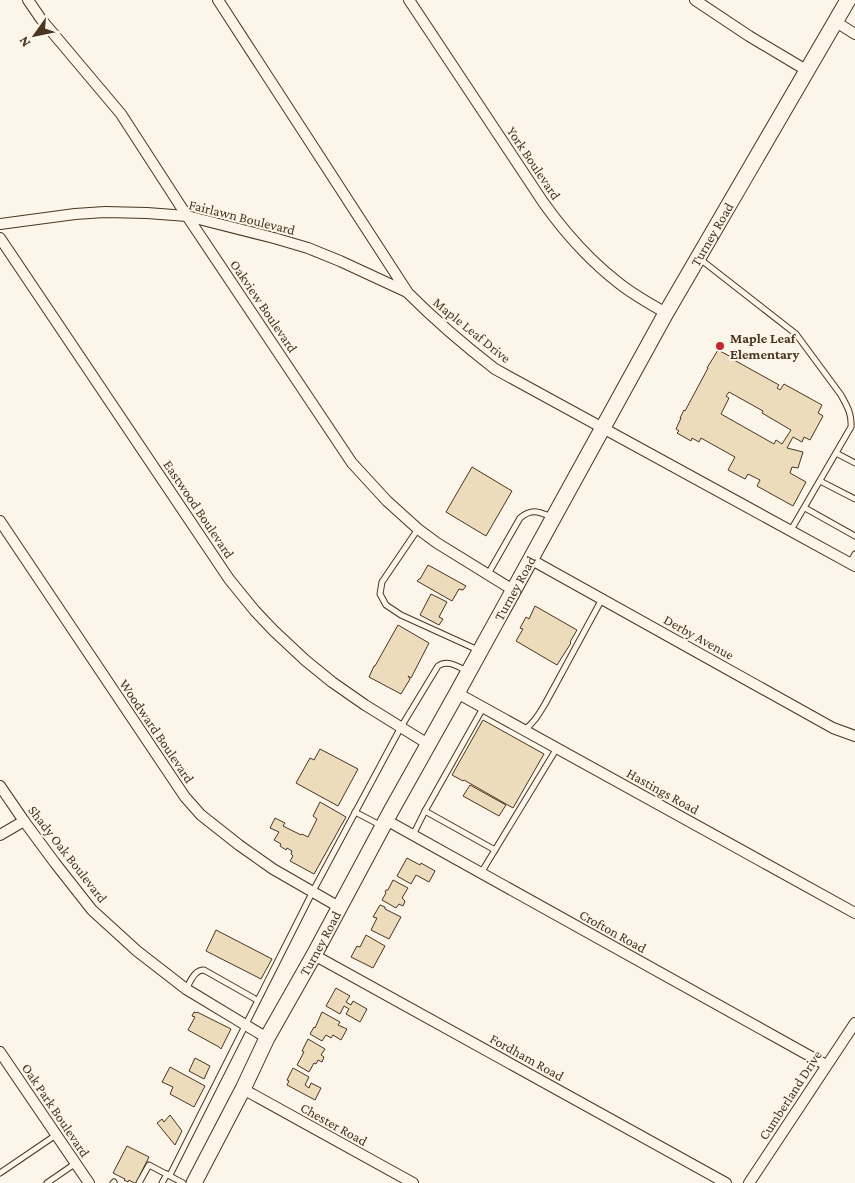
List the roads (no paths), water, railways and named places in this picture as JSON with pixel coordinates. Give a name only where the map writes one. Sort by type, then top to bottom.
[{"type":"main road","name":"Turney Road","points":[[194,1183],[267,1038],[314,955],[384,823],[458,694],[530,559],[698,257],[848,0]]},
{"type":"street","name":"Oakview Boulevard","points":[[28,0],[41,19],[121,114],[352,463],[418,529],[437,543],[513,590]]},
{"type":"street","name":"Maple Leaf Drive","points":[[218,0],[408,293],[451,334],[495,369],[791,530],[853,561]]},
{"type":"street","name":"York Boulevard","points":[[409,0],[543,202],[567,233],[584,252],[614,279],[666,314]]},
{"type":"street","points":[[695,0],[749,36],[806,70]]},
{"type":"street","points":[[836,22],[855,34]]},
{"type":"street","name":"Fairlawn Boulevard","points":[[0,224],[105,212],[187,216],[308,248],[408,293]]},
{"type":"street","name":"Eastwood Boulevard","points":[[0,238],[229,579],[255,611],[288,645],[332,682],[428,744]]},
{"type":"street","name":"Woodward Boulevard","points":[[0,522],[185,797],[201,814],[238,845],[273,869],[339,907]]},
{"type":"street","name":"Derby Avenue","points":[[530,559],[833,728],[855,736]]},
{"type":"street","name":"Hastings Road","points":[[458,694],[855,913]]},
{"type":"street","name":"Shady Oak Boulevard","points":[[0,786],[55,863],[92,910],[136,951],[186,990],[267,1038]]},
{"type":"street","points":[[0,835],[24,821]]},
{"type":"street","name":"Crofton Road","points":[[384,823],[413,835],[826,1065]]},
{"type":"street","name":"Fordham Road","points":[[314,955],[726,1183]]},
{"type":"street","name":"Cumberland Drive","points":[[749,1183],[855,1023]]},
{"type":"street","name":"Oak Park Boulevard","points":[[0,1052],[89,1183]]},
{"type":"street","name":"Chester Road","points":[[243,1089],[413,1183]]},
{"type":"lane","points":[[698,257],[796,334],[841,395],[852,418],[853,428],[836,453],[791,530]]},
{"type":"lane","points":[[836,453],[855,463]]},
{"type":"lane","points":[[820,481],[855,499]]},
{"type":"lane","points":[[804,508],[855,536]]},
{"type":"lane","points":[[488,574],[520,518],[525,513],[538,512],[553,518]]},
{"type":"lane","points":[[418,529],[382,582],[380,594],[386,605],[401,615],[480,651]]},
{"type":"lane","points":[[524,730],[532,724],[545,704],[602,599]]},
{"type":"lane","points":[[162,1183],[313,891],[401,727],[438,666],[442,663],[448,663],[469,672]]},
{"type":"lane","points":[[413,835],[483,708]]},
{"type":"lane","points":[[481,873],[557,748]]},
{"type":"lane","points":[[425,811],[495,850]]},
{"type":"lane","points":[[355,812],[384,823]]},
{"type":"lane","points":[[186,990],[196,973],[204,970],[257,1000]]},
{"type":"lane","points":[[0,1173],[57,1135]]},
{"type":"lane","points":[[46,1183],[76,1163]]},
{"type":"lane","points":[[139,1183],[149,1165],[183,1183]]},
{"type":"place","name":"Maple Leaf Elementary","points":[[720,346]]}]
